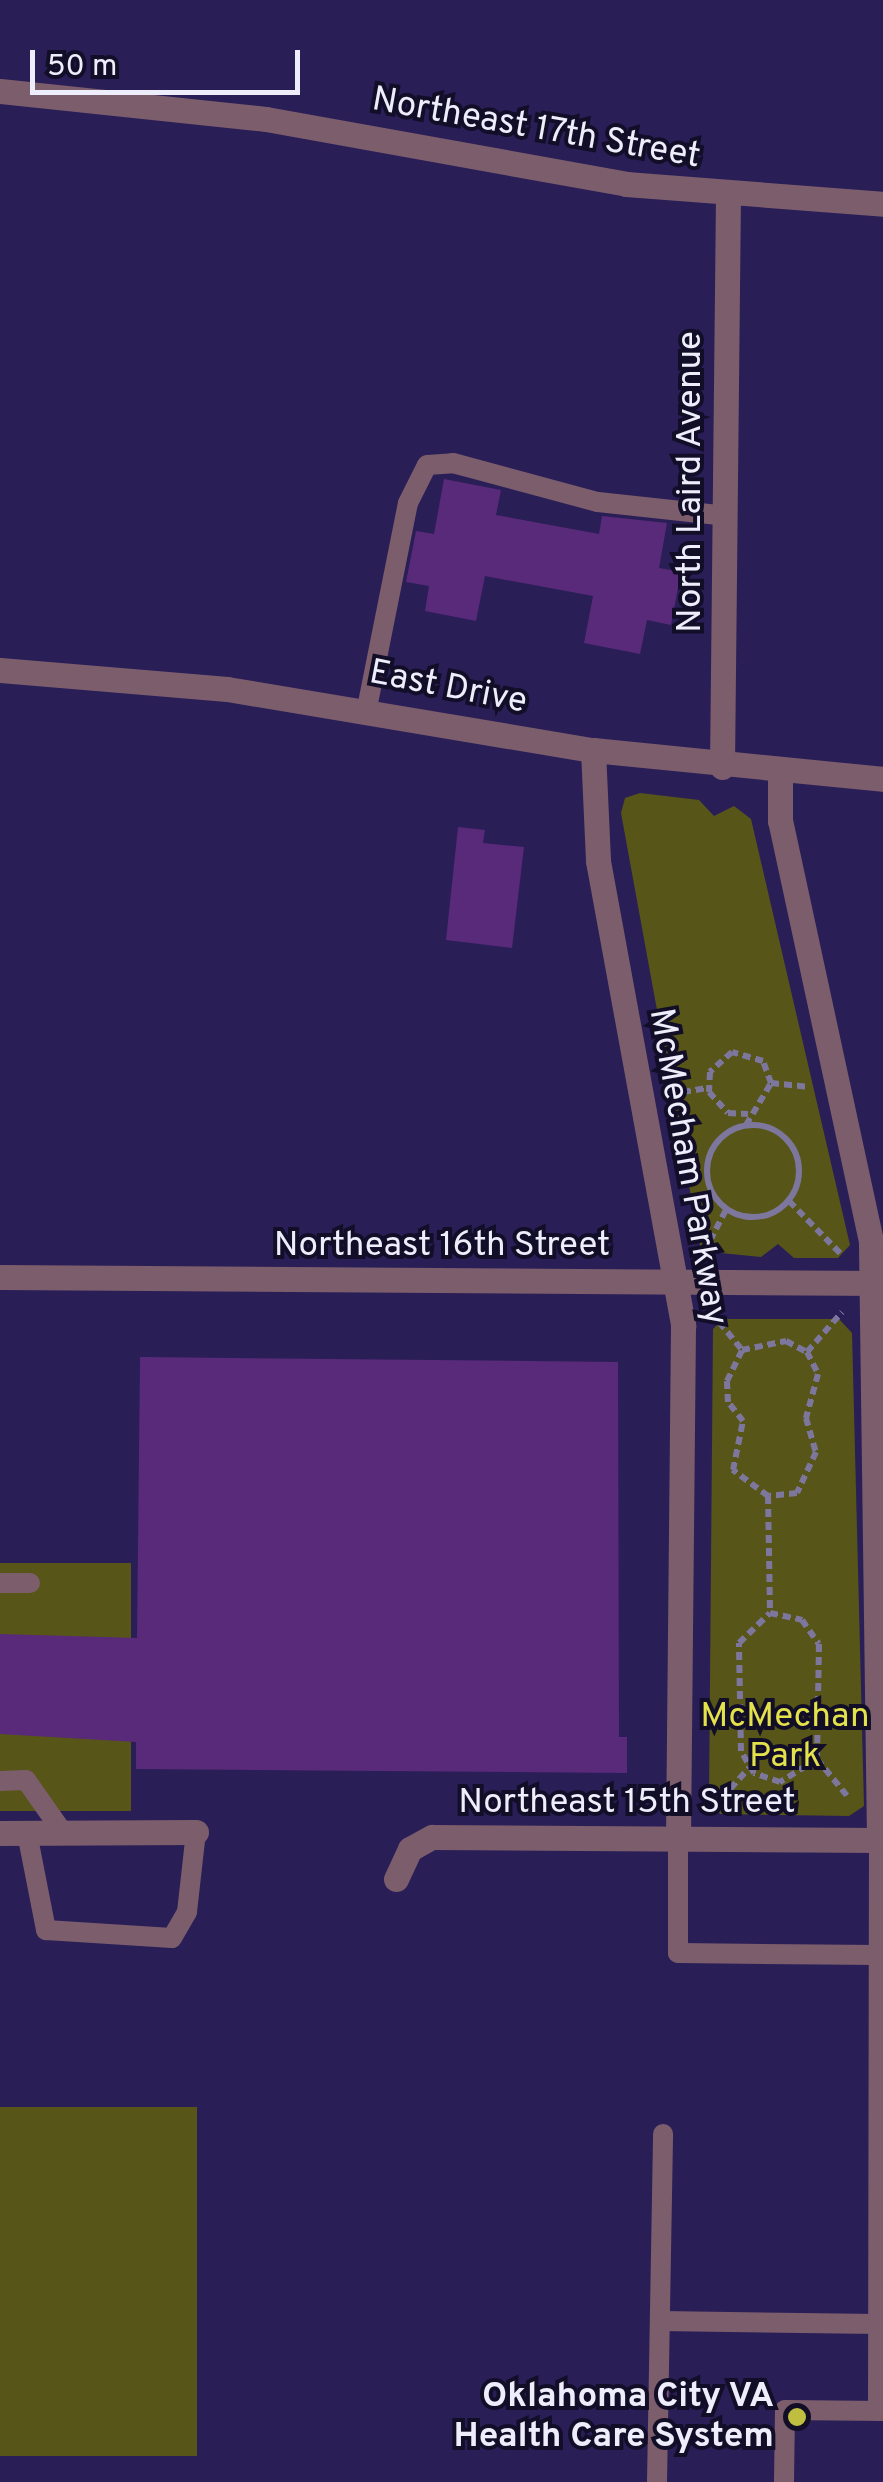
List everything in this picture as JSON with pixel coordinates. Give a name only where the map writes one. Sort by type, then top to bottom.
[{"type":"street","name":"Northeast 17th Street","points":[[0,90],[266,118],[728,197],[883,204]]},
{"type":"street","name":"North Laird Avenue","points":[[722,768],[728,197]]},
{"type":"street","name":"East Drive","points":[[0,670],[367,708],[593,750],[722,768],[883,780]]},
{"type":"street","name":"McMecham Parkway","points":[[593,750],[598,861],[678,1282],[678,1838]]},
{"type":"street","points":[[780,774],[780,821],[878,1284],[879,1840]]},
{"type":"street","name":"Northeast 16th Street","points":[[0,1277],[878,1284]]},
{"type":"street","points":[[0,1833],[196,1832]]},
{"type":"street","name":"Northeast 15th Street","points":[[396,1879],[410,1849],[432,1837],[879,1840]]},
{"type":"lane","points":[[367,708],[408,503],[426,465],[454,463],[598,502],[726,516]]},
{"type":"lane","points":[[0,1584],[30,1583]]},
{"type":"lane","points":[[0,1780],[26,1780],[64,1834]]},
{"type":"lane","points":[[27,1834],[46,1930],[172,1938],[187,1912],[196,1832]]},
{"type":"lane","points":[[678,1838],[678,1953],[879,1955]]},
{"type":"lane","points":[[784,2482],[785,2410],[881,2411],[879,1840]]},
{"type":"lane","points":[[657,2482],[663,2134]]},
{"type":"lane","points":[[660,2321],[878,2324]]},
{"type":"path","points":[[746,1125],[748,1114],[770,1092],[769,1071],[754,1055],[732,1052],[710,1072],[708,1092],[728,1113],[748,1114]]},
{"type":"path","points":[[746,1125],[785,1137],[800,1174],[788,1200],[768,1214],[726,1208],[711,1190],[708,1160],[720,1138],[746,1125]]},
{"type":"path","points":[[701,1259],[726,1208]]},
{"type":"path","points":[[710,1310],[742,1350]]},
{"type":"path","points":[[806,1352],[844,1310]]},
{"type":"path","points":[[742,1350],[774,1345],[806,1352]]},
{"type":"path","points":[[742,1350],[726,1392],[743,1421],[733,1470],[768,1496],[797,1493],[814,1467],[806,1418],[819,1388],[806,1352]]},
{"type":"path","points":[[768,1496],[770,1613],[739,1643],[741,1750],[749,1768],[780,1782],[817,1760],[819,1644],[802,1620],[770,1613]]},
{"type":"path","points":[[708,1813],[749,1768]]},
{"type":"green space","points":[[640,793],[699,800],[714,816],[734,806],[751,819],[850,1245],[838,1258],[794,1258],[778,1244],[761,1257],[701,1251],[621,813],[625,798]]},
{"type":"green space","name":"McMechan Park","points":[[723,1319],[839,1319],[852,1333],[864,1806],[849,1816],[720,1814],[709,1799],[713,1329]]},
{"type":"green space","points":[[0,1563],[131,1563],[131,1811],[0,1811]]},
{"type":"green space","points":[[0,2107],[197,2107],[197,2456],[0,2456]]},
{"type":"building","points":[[444,479],[501,490],[496,515],[599,534],[602,516],[667,523],[659,568],[681,572],[671,625],[647,620],[640,654],[584,643],[593,596],[485,576],[476,621],[425,611],[429,586],[406,582],[416,531],[434,534]]},
{"type":"building","points":[[458,827],[485,830],[483,843],[524,847],[512,948],[446,940]]},
{"type":"building","points":[[140,1357],[618,1362],[619,1737],[627,1737],[627,1773],[136,1769],[136,1742],[0,1734],[0,1634],[137,1638]]},
{"type":"place","name":"Oklahoma City VA Health Care System","points":[[797,2417]]}]
